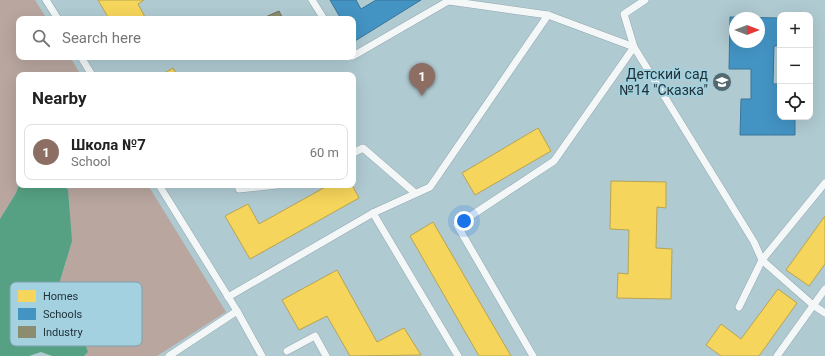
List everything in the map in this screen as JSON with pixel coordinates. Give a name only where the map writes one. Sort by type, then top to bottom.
[{"type":"lane","points":[[46,0],[56,16]]},
{"type":"lane","points":[[312,0],[322,16]]},
{"type":"lane","points":[[356,55],[450,0],[548,15],[634,47]]},
{"type":"lane","points":[[645,0],[624,14],[634,47],[754,242],[762,260],[813,305],[825,313]]},
{"type":"lane","points":[[228,297],[374,213],[430,186],[548,15]]},
{"type":"lane","points":[[533,356],[457,225],[554,161],[634,47]]},
{"type":"lane","points":[[83,60],[90,72]]},
{"type":"lane","points":[[356,152],[364,148],[415,194]]},
{"type":"lane","points":[[739,307],[762,260],[825,183]]},
{"type":"lane","points":[[161,188],[237,311],[262,356]]},
{"type":"lane","points":[[239,189],[248,188]]},
{"type":"lane","points":[[374,213],[458,356]]},
{"type":"lane","points":[[777,356],[825,289]]},
{"type":"lane","points":[[169,356],[237,311]]},
{"type":"lane","points":[[287,351],[315,336],[326,356]]},
{"type":"shaded area","points":[[0,0],[35,0],[45,16],[16,16],[16,60],[72,60],[79,72],[16,72],[16,188],[18,188],[0,219]]},
{"type":"shaded area","points":[[18,188],[66,188],[68,190],[72,241],[60,282],[10,282],[10,346],[86,346],[88,352],[84,356],[52,356],[41,352],[29,356],[0,356],[0,219]]},
{"type":"shaded area","points":[[66,188],[150,188],[226,312],[157,356],[84,356],[88,352],[85,346],[142,346],[142,282],[60,282],[66,262],[68,190]]},
{"type":"building: Homes","points":[[98,0],[144,0],[138,4],[144,16],[107,16]]},
{"type":"building: Homes","points":[[173,68],[175,72],[166,72]]},
{"type":"building: Homes","points":[[538,128],[551,151],[475,195],[462,173]]},
{"type":"building: Homes","points":[[611,181],[666,182],[666,208],[657,207],[656,248],[672,249],[671,299],[617,298],[618,273],[628,274],[629,230],[610,229]]},
{"type":"building: Homes","points":[[324,188],[354,188],[359,198],[250,259],[225,216],[248,204],[259,224]]},
{"type":"building: Homes","points":[[825,216],[825,264],[809,286],[786,270]]},
{"type":"building: Homes","points":[[433,222],[511,356],[479,356],[410,236]]},
{"type":"building: Homes","points":[[337,270],[377,342],[404,328],[421,355],[350,356],[327,316],[299,330],[282,300]]},
{"type":"building: Homes","points":[[778,289],[797,303],[759,356],[721,356],[706,345],[721,324],[741,339]]},
{"type":"building: Schools","points":[[330,0],[356,0],[361,9],[376,0],[421,0],[356,40],[356,16],[339,16]]},
{"type":"building: Schools","points":[[765,18],[777,18],[777,46],[774,46],[773,84],[777,84],[777,120],[795,120],[795,135],[740,135],[741,99],[751,99],[751,69],[729,69],[729,48],[765,48]]},
{"type":"building: Industry","points":[[279,11],[282,16],[268,16]]},
{"type":"place","name":"Детский сад №14 \"Сказка\"","points":[[722,82]]},
{"type":"place","name":"Школа №7","points":[[422,96]]}]
